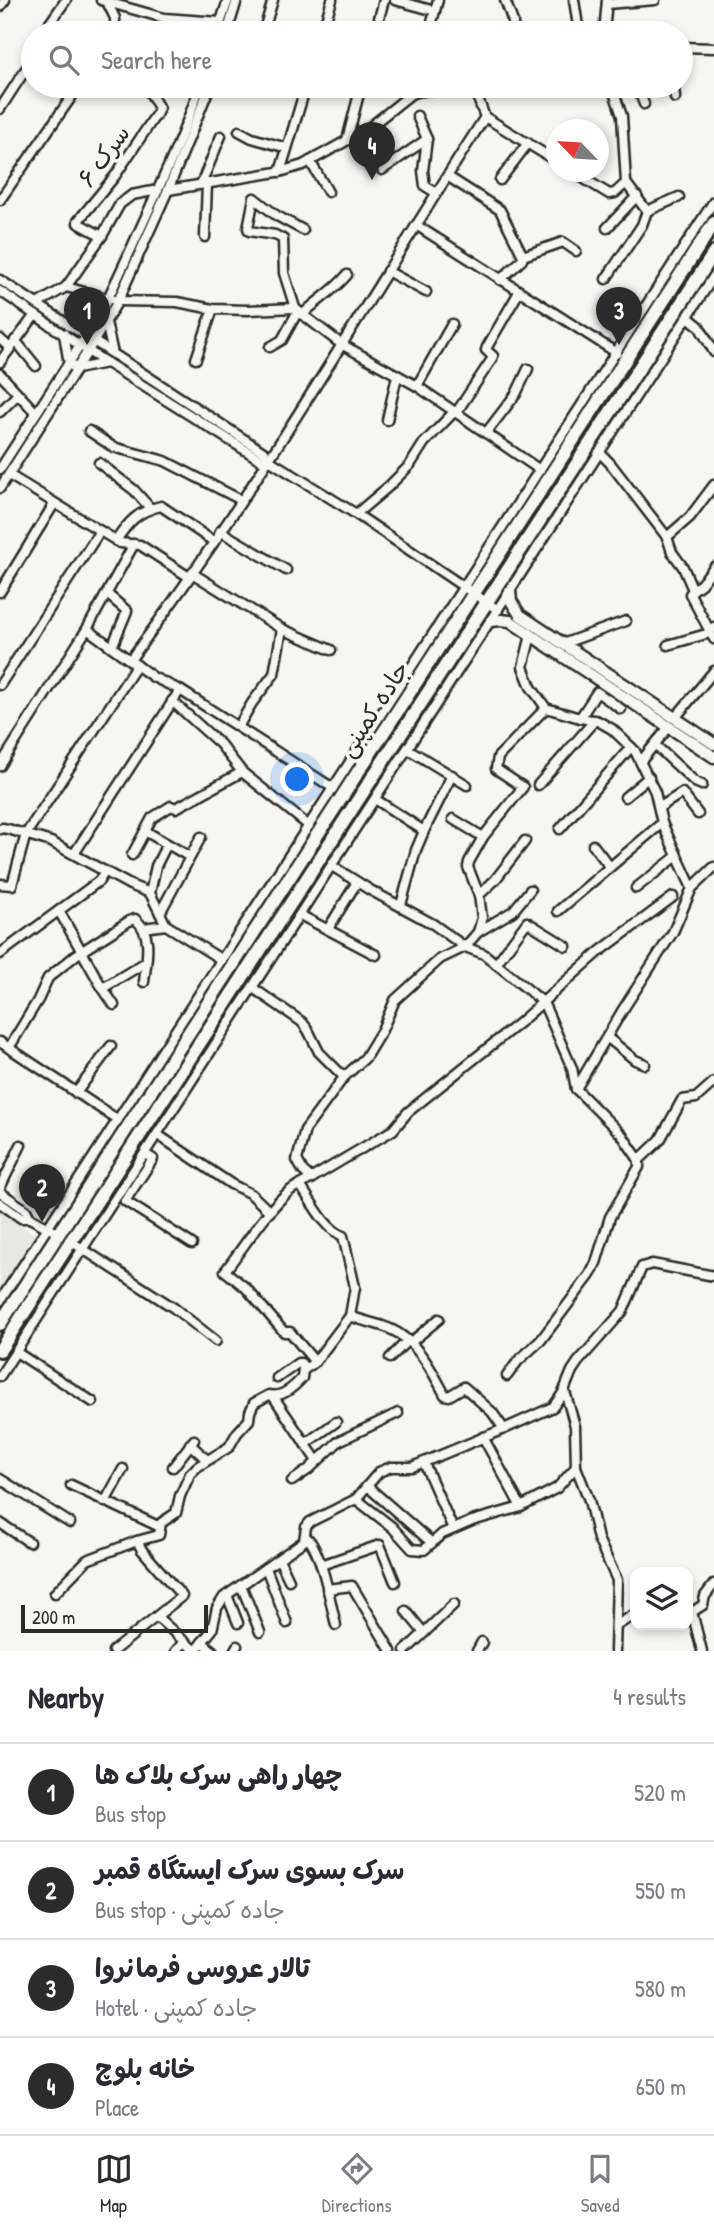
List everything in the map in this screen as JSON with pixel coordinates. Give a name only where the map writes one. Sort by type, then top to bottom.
[{"type":"highway","name":"جاده کمپنی","points":[[0,1324],[53,1230],[108,1160],[469,590],[714,223]]},
{"type":"highway","name":"جاده کمپنی","points":[[0,1350],[486,603],[572,483],[714,253]]},
{"type":"main road","points":[[510,591],[511,601],[520,615],[672,723],[714,757]]},
{"type":"main road","points":[[491,621],[510,621],[672,723],[714,744]]},
{"type":"street","points":[[51,21],[66,0]]},
{"type":"street","points":[[220,21],[228,0]]},
{"type":"street","points":[[231,21],[237,0]]},
{"type":"street","points":[[267,21],[273,0]]},
{"type":"street","points":[[326,21],[332,0]]},
{"type":"street","points":[[378,21],[384,0]]},
{"type":"street","points":[[395,0],[435,12]]},
{"type":"street","points":[[432,21],[438,0]]},
{"type":"street","points":[[505,0],[513,21]]},
{"type":"street","points":[[574,0],[577,21]]},
{"type":"street","points":[[605,21],[607,2],[655,0]]},
{"type":"street","points":[[104,1],[163,18],[206,21]]},
{"type":"street","points":[[104,1],[115,21]]},
{"type":"street","points":[[693,47],[714,48]]},
{"type":"street","points":[[0,109],[21,77]]},
{"type":"street","points":[[0,200],[71,98]]},
{"type":"street","name":"سرک ۶","points":[[102,236],[78,223],[78,220],[115,176],[157,113],[159,108],[153,98]]},
{"type":"street","points":[[0,488],[94,342],[108,299],[196,98]]},
{"type":"street","points":[[0,470],[86,337],[118,301],[168,190],[205,98]]},
{"type":"street","points":[[280,172],[302,98]]},
{"type":"street","points":[[347,140],[358,98]]},
{"type":"street","points":[[168,190],[280,172],[310,161],[381,118],[403,98]]},
{"type":"street","points":[[479,98],[485,117],[546,155]]},
{"type":"street","points":[[616,98],[622,116],[626,183],[647,211]]},
{"type":"street","points":[[642,98],[644,104]]},
{"type":"street","points":[[417,116],[427,139],[423,179],[425,186],[435,192]]},
{"type":"street","points":[[0,884],[12,885],[26,834],[134,663],[268,460],[435,192],[485,117]]},
{"type":"street","points":[[239,131],[287,148]]},
{"type":"street","points":[[205,237],[204,183],[221,136]]},
{"type":"street","points":[[382,170],[427,139]]},
{"type":"street","points":[[500,180],[528,143]]},
{"type":"street","points":[[310,161],[328,192]]},
{"type":"street","points":[[447,176],[500,210],[523,256]]},
{"type":"street","points":[[589,182],[609,194],[626,183]]},
{"type":"street","points":[[37,304],[66,287],[102,236],[120,204],[132,195],[158,190]]},
{"type":"street","points":[[607,228],[637,196]]},
{"type":"street","points":[[606,279],[638,232],[647,211],[679,197]]},
{"type":"street","points":[[303,230],[276,216],[254,198],[249,231],[283,239],[284,273],[298,311],[341,344],[416,386],[540,470]]},
{"type":"street","points":[[0,1301],[53,1230],[118,1120],[265,889],[469,590],[540,470],[714,201]]},
{"type":"street","points":[[416,225],[617,353]]},
{"type":"street","points":[[500,280],[523,256],[563,242],[576,251]]},
{"type":"street","points":[[387,271],[426,292]]},
{"type":"street","points":[[66,287],[118,301],[177,302],[213,309],[298,311],[338,287],[347,275]]},
{"type":"street","points":[[0,1376],[491,621],[572,483],[599,452],[714,276]]},
{"type":"street","points":[[0,281],[265,453],[268,460]]},
{"type":"street","points":[[0,291],[80,346],[261,460],[268,460],[356,514],[498,610]]},
{"type":"street","points":[[356,514],[410,465],[424,443],[455,412],[492,359],[487,347],[519,292]]},
{"type":"street","points":[[196,359],[213,309]]},
{"type":"street","points":[[270,346],[282,340],[298,311]]},
{"type":"street","points":[[0,362],[35,315]]},
{"type":"street","points":[[688,317],[699,326],[714,352]]},
{"type":"street","points":[[69,326],[102,320]]},
{"type":"street","points":[[102,320],[113,354]]},
{"type":"street","points":[[416,386],[452,324]]},
{"type":"street","points":[[707,341],[714,333]]},
{"type":"street","points":[[64,334],[69,364],[77,369],[107,363]]},
{"type":"street","points":[[0,339],[13,344],[36,366]]},
{"type":"street","points":[[486,433],[516,394],[528,369]]},
{"type":"street","points":[[0,374],[36,413]]},
{"type":"street","points":[[387,419],[397,376]]},
{"type":"street","points":[[0,412],[18,394]]},
{"type":"street","points":[[89,431],[113,447],[165,461],[241,500]]},
{"type":"street","points":[[599,452],[667,537],[672,552],[693,590]]},
{"type":"street","points":[[99,463],[126,483],[151,509]]},
{"type":"street","points":[[9,475],[116,541],[135,544],[151,551],[282,629],[331,650]]},
{"type":"street","points":[[667,537],[690,517],[714,485]]},
{"type":"street","points":[[0,592],[54,504]]},
{"type":"street","points":[[116,541],[138,514],[164,507],[214,541]]},
{"type":"street","points":[[0,685],[100,531]]},
{"type":"street","points":[[220,531],[286,570]]},
{"type":"street","points":[[0,766],[87,629],[135,544]]},
{"type":"street","points":[[668,645],[713,633],[690,594],[714,567]]},
{"type":"street","points":[[107,594],[127,611],[112,647]]},
{"type":"street","points":[[562,644],[626,621]]},
{"type":"street","points":[[87,629],[153,677],[180,690],[333,788]]},
{"type":"street","points":[[238,727],[274,674],[282,629]]},
{"type":"street","points":[[531,635],[523,667],[531,687],[546,708],[595,720],[612,729],[631,747],[649,777],[663,823],[692,888]]},
{"type":"street","points":[[641,761],[714,671]]},
{"type":"street","points":[[74,854],[180,690]]},
{"type":"street","points":[[580,718],[597,692],[621,709]]},
{"type":"street","points":[[172,701],[220,744],[242,772],[309,827]]},
{"type":"street","points":[[478,932],[482,918],[479,895],[468,867],[483,837],[523,787],[496,769],[498,757],[546,708]]},
{"type":"street","points":[[538,785],[595,720]]},
{"type":"street","points":[[655,744],[695,782],[702,785]]},
{"type":"street","points":[[560,829],[631,747]]},
{"type":"street","points":[[408,749],[467,785]]},
{"type":"street","points":[[132,855],[152,818],[242,772]]},
{"type":"street","points":[[401,905],[416,850],[452,775]]},
{"type":"street","points":[[625,797],[649,777]]},
{"type":"street","points":[[660,807],[682,793],[698,814]]},
{"type":"street","points":[[375,799],[424,831]]},
{"type":"street","points":[[453,819],[483,837]]},
{"type":"street","points":[[558,911],[663,823]]},
{"type":"street","points":[[0,830],[2,828],[51,842],[150,893]]},
{"type":"street","points":[[145,831],[190,856]]},
{"type":"street","points":[[160,913],[201,837]]},
{"type":"street","points":[[479,895],[495,880],[525,841]]},
{"type":"street","points":[[167,844],[156,866],[150,893],[166,925],[222,960]]},
{"type":"street","points":[[593,845],[610,867]]},
{"type":"street","points":[[636,887],[677,856]]},
{"type":"street","points":[[332,866],[356,882],[401,905],[466,947],[484,954],[543,1002],[572,1068],[576,1089],[621,1135],[639,1160],[639,1167],[610,1217],[590,1275],[541,1340],[518,1361],[507,1376]]},
{"type":"street","points":[[576,1089],[673,932],[692,888],[714,867]]},
{"type":"street","points":[[0,954],[99,881],[105,871]]},
{"type":"street","points":[[328,929],[356,882]]},
{"type":"street","points":[[312,1179],[303,1171],[297,1160],[305,1130],[344,1077],[365,1058],[382,1030],[395,1000],[440,959],[466,947],[478,932],[513,911],[530,890]]},
{"type":"street","points":[[315,1362],[290,1332],[284,1332],[246,1288],[225,1272],[270,1212],[292,1188],[312,1179],[393,1129],[408,1112],[543,1002],[599,952],[673,897]]},
{"type":"street","points":[[59,911],[114,1005]]},
{"type":"street","points":[[300,915],[376,955]]},
{"type":"street","points":[[9,1048],[48,978],[82,951],[135,919],[143,928],[148,946],[144,982]]},
{"type":"street","points":[[496,964],[527,922],[566,946]]},
{"type":"street","points":[[143,928],[166,925]]},
{"type":"street","points":[[103,988],[146,962]]},
{"type":"street","points":[[253,988],[302,1022],[319,1052],[344,1077]]},
{"type":"street","points":[[608,1038],[635,1060],[645,1064]]},
{"type":"street","points":[[0,1042],[118,1120]]},
{"type":"street","points":[[76,1093],[111,1046]]},
{"type":"street","points":[[639,1160],[660,1140],[682,1100],[696,1098],[714,1082]]},
{"type":"street","points":[[158,1135],[231,1184],[251,1194],[270,1212]]},
{"type":"street","points":[[21,1145],[0,1190],[26,1210],[30,1218]]},
{"type":"street","points":[[145,1154],[153,1159],[125,1201],[192,1244]]},
{"type":"street","points":[[277,1378],[298,1363],[306,1369],[315,1362],[350,1316],[355,1287],[343,1236],[329,1226],[300,1185]]},
{"type":"street","points":[[0,1203],[83,1249],[174,1308],[216,1341]]},
{"type":"street","points":[[157,1617],[195,1651],[214,1626],[220,1601],[301,1544],[310,1522],[356,1499],[374,1476],[391,1467],[412,1467],[424,1463],[553,1407],[578,1362],[623,1311],[642,1267],[652,1264],[714,1276]]},
{"type":"street","points":[[350,1316],[390,1329],[409,1342],[421,1355],[445,1395],[449,1396],[464,1387],[492,1412],[504,1429]]},
{"type":"street","points":[[390,1358],[439,1319]]},
{"type":"street","points":[[16,1352],[93,1402]]},
{"type":"street","points":[[55,1593],[87,1560],[159,1535],[164,1520],[176,1513],[180,1496],[190,1475],[197,1467],[229,1447],[237,1433],[247,1424],[254,1403],[263,1397],[281,1395],[299,1381],[303,1367]]},
{"type":"street","points":[[563,1393],[568,1399],[574,1420],[576,1467],[589,1500],[598,1539],[617,1580],[615,1651]]},
{"type":"street","points":[[273,1396],[317,1461]]},
{"type":"street","points":[[292,1481],[339,1441],[398,1413]]},
{"type":"street","points":[[304,1444],[337,1422]]},
{"type":"street","points":[[483,1437],[521,1507]]},
{"type":"street","points":[[173,1467],[192,1442],[207,1460]]},
{"type":"street","points":[[424,1463],[453,1529]]},
{"type":"street","points":[[356,1499],[392,1527],[412,1549],[424,1550],[442,1534],[472,1521],[521,1507],[557,1488],[576,1467]]},
{"type":"street","points":[[105,1502],[123,1469]]},
{"type":"street","points":[[0,1479],[70,1523]]},
{"type":"street","points":[[71,1485],[160,1527]]},
{"type":"street","points":[[368,1486],[432,1543]]},
{"type":"street","points":[[0,1523],[29,1542]]},
{"type":"street","points":[[306,1537],[312,1542],[321,1565],[336,1625]]},
{"type":"street","points":[[113,1651],[183,1594],[142,1550],[137,1541]]},
{"type":"street","points":[[321,1565],[380,1545],[395,1582]]},
{"type":"street","points":[[279,1559],[289,1580]]},
{"type":"street","points":[[266,1568],[287,1623]]},
{"type":"street","points":[[693,1610],[703,1605],[705,1596],[714,1584]]},
{"type":"street","points":[[241,1585],[260,1632]]},
{"type":"street","points":[[327,1589],[352,1586],[391,1651]]},
{"type":"street","points":[[227,1595],[239,1623]]},
{"type":"street","points":[[405,1651],[454,1604]]},
{"type":"street","points":[[406,1611],[424,1633]]},
{"type":"street","points":[[616,1626],[630,1617]]},
{"type":"street","points":[[693,1622],[702,1651]]},
{"type":"street","points":[[176,1651],[184,1642]]},
{"type":"street","points":[[202,1642],[213,1651]]},
{"type":"street","points":[[477,1651],[482,1642]]},
{"type":"shaded area","points":[[0,1210],[36,1236],[0,1294]]},
{"type":"place","name":"خانه بلوچ","points":[[372,180]]},
{"type":"place","name":"چهار راهی سرک بلاک ها","points":[[87,345]]},
{"type":"place","name":"تالار عروسی فرمانروا","points":[[619,345]]},
{"type":"place","name":"سرک بسوی سرک ایستگاه قمبر","points":[[42,1222]]}]
